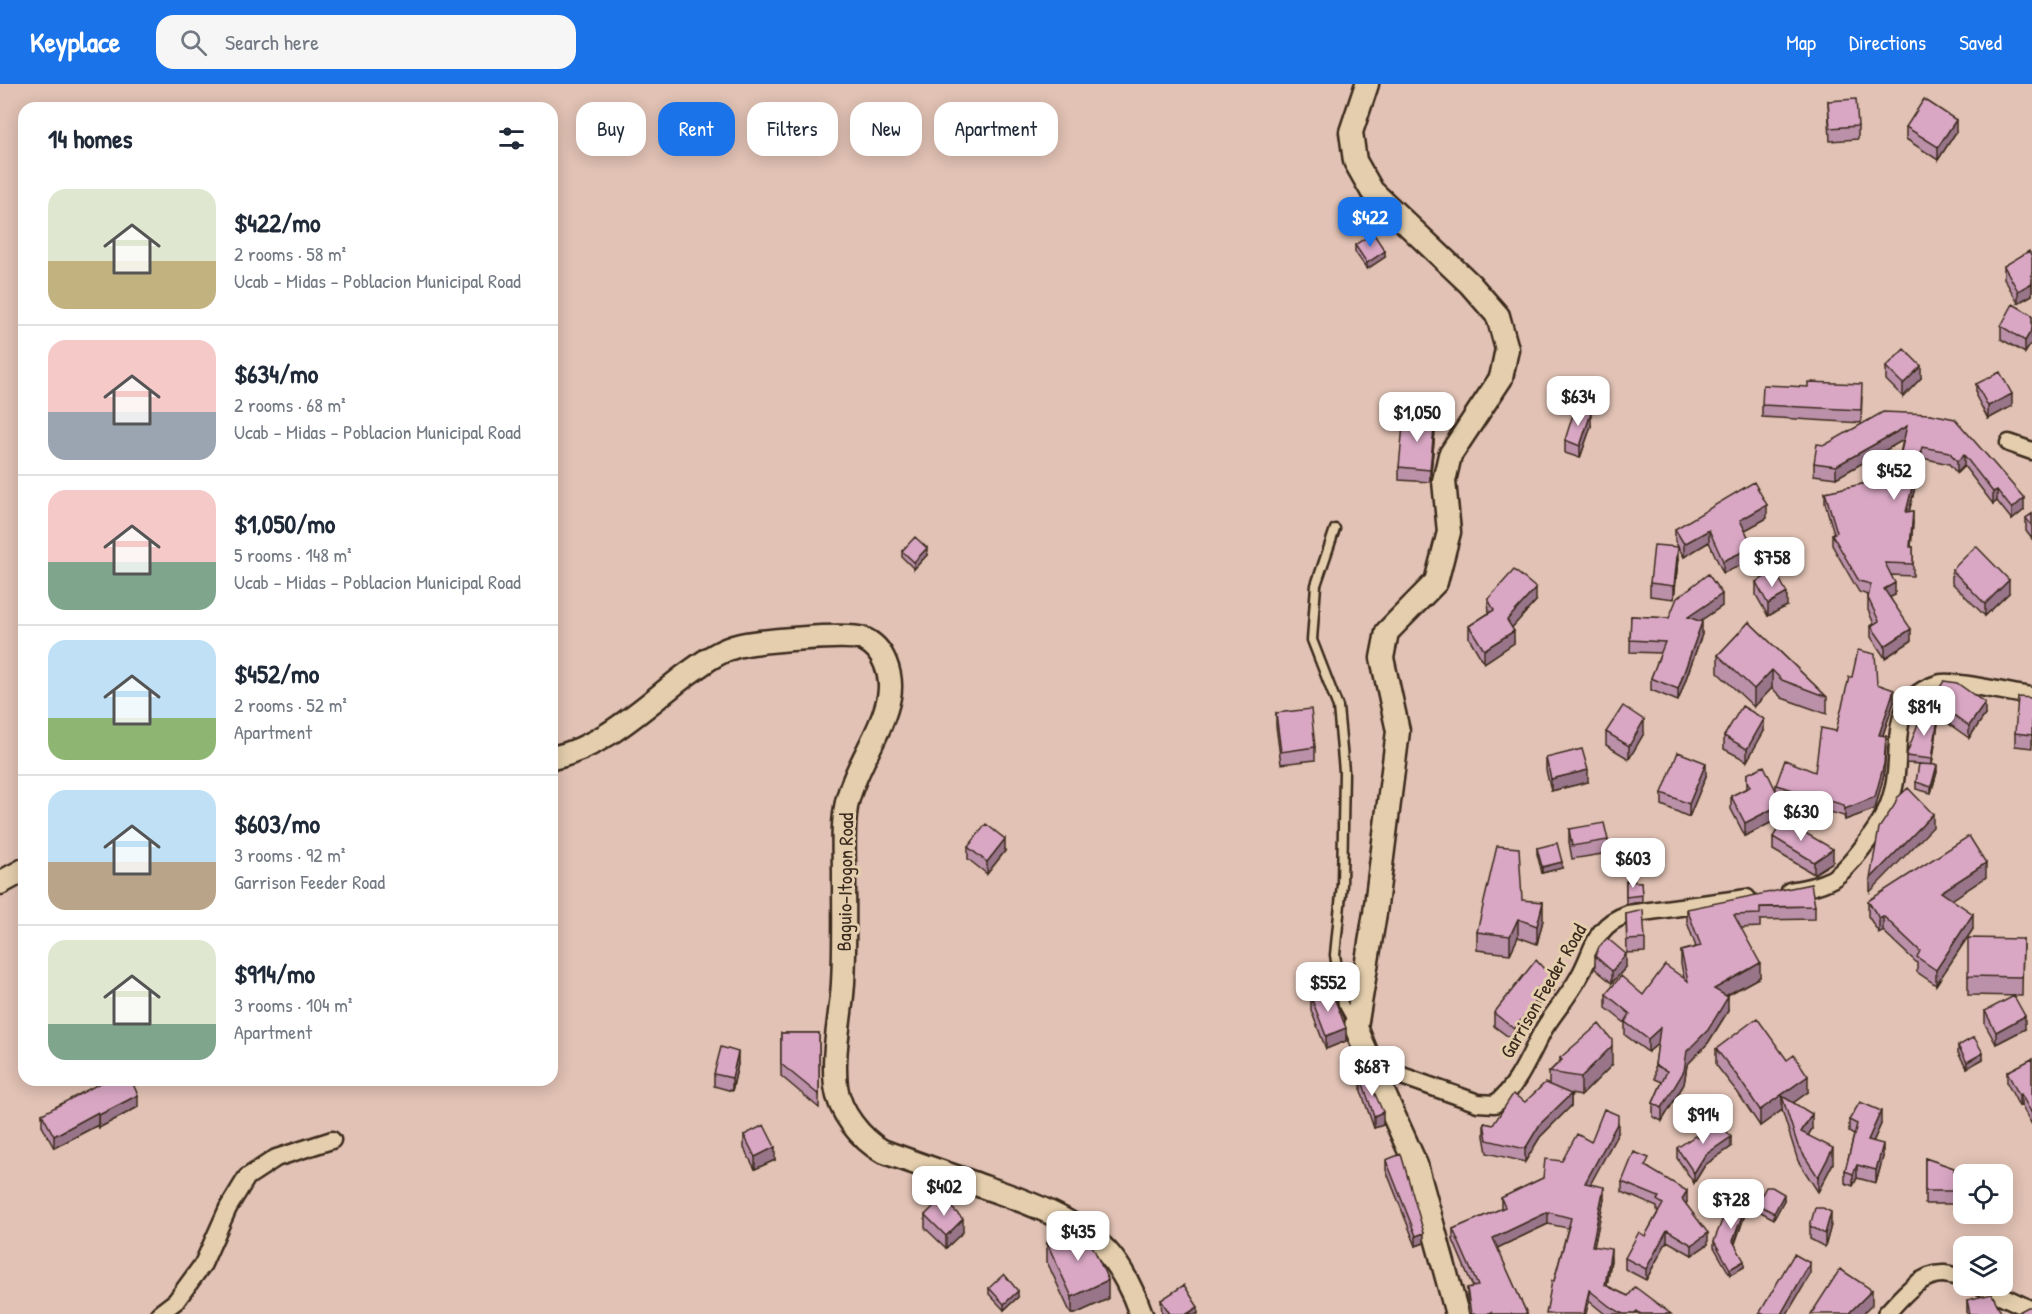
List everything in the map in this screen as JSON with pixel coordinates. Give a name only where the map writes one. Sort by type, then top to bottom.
[{"type":"street","points":[[1366,84],[1351,132],[1354,161],[1372,190],[1470,284],[1498,316],[1507,349],[1502,378],[1450,455],[1444,481],[1449,532],[1436,582],[1387,632],[1382,658],[1398,731],[1375,914],[1356,1027],[1416,1165],[1457,1314]]},
{"type":"street","points":[[2009,443],[2032,451]]},
{"type":"street","name":"Baguio-Itogon Road","points":[[558,756],[589,745],[607,735],[703,662],[728,648],[821,638],[861,638],[872,644],[887,669],[890,680],[889,697],[881,721],[854,777],[843,826],[843,984],[836,1054],[836,1088],[843,1105],[862,1136],[882,1151],[1038,1207],[1085,1233],[1106,1251],[1119,1268],[1141,1314]]},
{"type":"street","points":[[1778,893],[1832,880],[1853,860],[1885,813],[1894,785],[1896,748],[1902,717],[1912,699],[1925,690],[1943,683],[2032,696]]},
{"type":"street","points":[[0,883],[18,873]]},
{"type":"street","name":"Garrison Feeder Road","points":[[1371,1065],[1478,1103],[1495,1104],[1512,1089],[1546,1025],[1575,985],[1598,936],[1614,919],[1628,914],[1759,897]]},
{"type":"street","points":[[159,1314],[176,1301],[203,1264],[228,1208],[247,1178],[276,1158],[332,1140]]},
{"type":"street","points":[[1886,1314],[1906,1292],[1924,1279],[1942,1274],[1953,1276]]},
{"type":"street","points":[[2002,1296],[2032,1310]]},
{"type":"lane","points":[[1335,529],[1316,585],[1312,640],[1338,707],[1344,771],[1342,884],[1335,955],[1343,1004],[1356,1027]]},
{"type":"building","points":[[1856,99],[1858,126],[1830,128],[1828,101]]},
{"type":"building","points":[[1924,99],[1956,120],[1938,147],[1906,127]]},
{"type":"building","points":[[1373,233],[1385,251],[1367,263],[1355,245]]},
{"type":"building","points":[[2029,251],[2032,257],[2032,283],[2018,291],[2004,266]]},
{"type":"building","points":[[2013,304],[2032,315],[2032,329],[2025,341],[2001,326]]},
{"type":"building","points":[[1904,349],[1921,366],[1903,384],[1886,367]]},
{"type":"building","points":[[2000,372],[2012,394],[1988,406],[1976,384]]},
{"type":"building","points":[[1808,382],[1862,384],[1861,410],[1762,405],[1763,385],[1808,387]]},
{"type":"building","points":[[1575,408],[1591,413],[1580,446],[1565,440]]},
{"type":"building","points":[[1883,412],[1931,414],[1955,419],[2024,498],[2012,509],[1997,490],[1993,492],[1964,455],[1957,461],[1949,452],[1922,447],[1906,512],[1913,511],[1910,547],[1913,547],[1913,564],[1885,563],[1895,583],[1884,589],[1911,629],[1885,646],[1871,626],[1879,621],[1868,598],[1871,584],[1859,581],[1832,534],[1837,532],[1825,492],[1895,477],[1907,426],[1836,466],[1814,463],[1817,444],[1825,445]]},
{"type":"building","points":[[1404,415],[1435,418],[1430,470],[1399,467]]},
{"type":"building","points":[[1754,482],[1767,505],[1740,520],[1753,547],[1723,561],[1709,530],[1684,544],[1675,529]]},
{"type":"building","points":[[2032,514],[2032,526],[2026,518]]},
{"type":"building","points":[[915,537],[927,548],[914,562],[902,551]]},
{"type":"building","points":[[1654,545],[1678,547],[1674,586],[1650,583]]},
{"type":"building","points":[[1976,546],[2009,580],[1985,604],[1952,570]]},
{"type":"building","points":[[1514,570],[1536,588],[1507,620],[1514,631],[1484,650],[1469,626],[1494,610],[1488,599]]},
{"type":"building","points":[[1775,571],[1787,593],[1768,604],[1756,582]]},
{"type":"building","points":[[1708,574],[1722,594],[1688,617],[1702,622],[1678,689],[1651,678],[1665,642],[1630,640],[1631,616],[1669,618],[1677,598]]},
{"type":"building","points":[[1749,622],[1827,697],[1782,680],[1772,670],[1754,689],[1718,655]]},
{"type":"building","points":[[1858,650],[1875,654],[1877,684],[1894,690],[1879,735],[1886,736],[1884,764],[1875,797],[1845,809],[1844,805],[1776,785],[1785,760],[1815,772],[1821,728],[1836,731]]},
{"type":"building","points":[[1944,681],[1957,683],[1985,703],[1969,726],[1932,699]]},
{"type":"building","points":[[2018,697],[2032,698],[2032,735],[2015,733]]},
{"type":"building","points":[[1623,706],[1644,720],[1629,746],[1606,732]]},
{"type":"building","points":[[1742,706],[1764,719],[1747,749],[1724,736]]},
{"type":"building","points":[[1311,709],[1315,747],[1281,752],[1276,713]]},
{"type":"building","points":[[1923,710],[1938,717],[1932,759],[1906,756]]},
{"type":"building","points":[[1582,749],[1588,770],[1551,779],[1546,758]]},
{"type":"building","points":[[1678,752],[1706,763],[1689,804],[1662,793]]},
{"type":"building","points":[[1919,764],[1937,765],[1931,787],[1916,782]]},
{"type":"building","points":[[1764,766],[1780,799],[1780,805],[1745,823],[1731,796],[1750,787],[1747,774]]},
{"type":"building","points":[[1908,788],[1933,814],[1870,879],[1879,828],[1897,798]]},
{"type":"building","points":[[1783,820],[1833,849],[1814,862],[1773,837]]},
{"type":"building","points":[[1604,823],[1608,840],[1572,846],[1569,829]]},
{"type":"building","points":[[986,824],[1005,839],[987,862],[968,847]]},
{"type":"building","points":[[1969,836],[1986,863],[1941,892],[1973,914],[1936,970],[1917,957],[1920,951],[1883,916],[1879,918],[1868,901]]},
{"type":"building","points":[[1557,843],[1562,862],[1542,867],[1537,848]]},
{"type":"building","points":[[1497,846],[1519,848],[1522,900],[1543,902],[1537,926],[1518,919],[1510,936],[1477,932]]},
{"type":"building","points":[[1626,881],[1641,882],[1642,895],[1626,897]]},
{"type":"building","points":[[1811,884],[1815,906],[1760,907],[1760,914],[1734,915],[1760,963],[1714,989],[1728,997],[1708,1030],[1687,1051],[1684,1071],[1662,1108],[1653,1103],[1667,1071],[1655,1065],[1660,1028],[1648,1039],[1625,1022],[1630,1014],[1606,994],[1621,976],[1643,995],[1665,965],[1688,981],[1681,951],[1701,946],[1687,909]]},
{"type":"building","points":[[1643,910],[1645,939],[1627,940],[1626,914]]},
{"type":"building","points":[[1607,938],[1626,954],[1612,971],[1595,956]]},
{"type":"building","points":[[1968,938],[2023,939],[2022,977],[1968,976]]},
{"type":"building","points":[[1536,960],[1553,979],[1532,992],[1539,998],[1514,1029],[1494,1013]]},
{"type":"building","points":[[1331,990],[1346,1028],[1326,1036],[1311,997]]},
{"type":"building","points":[[2014,996],[2025,1016],[1996,1032],[1985,1011]]},
{"type":"building","points":[[1757,1018],[1787,1060],[1794,1055],[1808,1076],[1760,1110],[1716,1049]]},
{"type":"building","points":[[1599,1024],[1612,1040],[1612,1046],[1581,1077],[1549,1072],[1562,1060],[1560,1058]]},
{"type":"building","points":[[781,1033],[819,1033],[819,1095],[781,1064]]},
{"type":"building","points":[[1974,1037],[1983,1053],[1967,1062],[1958,1046]]},
{"type":"building","points":[[721,1047],[738,1052],[732,1078],[714,1074]]},
{"type":"building","points":[[2032,1059],[2032,1114],[2007,1072]]},
{"type":"building","points":[[1367,1076],[1383,1112],[1374,1116],[1361,1078]]},
{"type":"building","points":[[1545,1083],[1571,1094],[1540,1124],[1525,1149],[1487,1140],[1484,1123],[1493,1125],[1513,1094],[1525,1102]]},
{"type":"building","points":[[95,1086],[134,1086],[138,1095],[99,1115],[98,1112],[54,1136],[42,1114]]},
{"type":"building","points":[[1782,1096],[1812,1114],[1801,1132],[1833,1148],[1818,1177],[1798,1146]]},
{"type":"building","points":[[1860,1102],[1881,1111],[1868,1140],[1883,1144],[1876,1170],[1857,1165],[1853,1174],[1845,1171],[1857,1124],[1849,1120]]},
{"type":"building","points":[[1604,1109],[1618,1115],[1618,1122],[1585,1183],[1604,1187],[1592,1246],[1611,1249],[1605,1285],[1628,1296],[1635,1287],[1671,1314],[1641,1314],[1637,1311],[1635,1314],[1623,1314],[1589,1290],[1584,1314],[1546,1314],[1552,1281],[1554,1281],[1571,1218],[1548,1212],[1493,1238],[1527,1314],[1492,1314],[1491,1312],[1471,1314],[1467,1288],[1478,1286],[1453,1229],[1505,1207],[1501,1198],[1543,1178],[1545,1159],[1562,1161],[1577,1134],[1591,1142]]},
{"type":"building","points":[[1719,1121],[1731,1137],[1705,1155],[1694,1173],[1677,1148],[1695,1136],[1697,1138]]},
{"type":"building","points":[[764,1125],[775,1147],[755,1157],[744,1135]]},
{"type":"building","points":[[1634,1152],[1649,1158],[1645,1166],[1687,1191],[1682,1199],[1708,1233],[1692,1245],[1667,1230],[1646,1269],[1625,1258],[1639,1232],[1645,1236],[1663,1204],[1657,1200],[1659,1197],[1622,1182]]},
{"type":"building","points":[[1401,1154],[1424,1233],[1416,1236],[1386,1160]]},
{"type":"building","points":[[1925,1158],[1953,1168],[1953,1191],[1925,1191]]},
{"type":"building","points":[[1766,1187],[1772,1187],[1784,1194],[1774,1213],[1757,1204]]},
{"type":"building","points":[[1734,1190],[1749,1196],[1733,1241],[1744,1261],[1730,1269],[1714,1241]]},
{"type":"building","points":[[942,1198],[963,1219],[946,1236],[925,1215]]},
{"type":"building","points":[[1815,1208],[1823,1208],[1831,1212],[1825,1234],[1810,1226]]},
{"type":"building","points":[[1080,1228],[1086,1232],[1108,1280],[1072,1297],[1047,1243]]},
{"type":"building","points":[[1794,1254],[1810,1263],[1781,1314],[1759,1314]]},
{"type":"building","points":[[1840,1269],[1872,1290],[1848,1314],[1811,1314]]},
{"type":"building","points":[[1004,1274],[1018,1291],[1004,1304],[989,1288]]},
{"type":"building","points":[[1184,1285],[1198,1307],[1187,1314],[1170,1314],[1161,1300]]},
{"type":"building","points":[[1993,1296],[2002,1314],[1970,1314],[1967,1300]]},
{"type":"building","points":[[2032,1307],[2032,1314],[2015,1314]]}]
